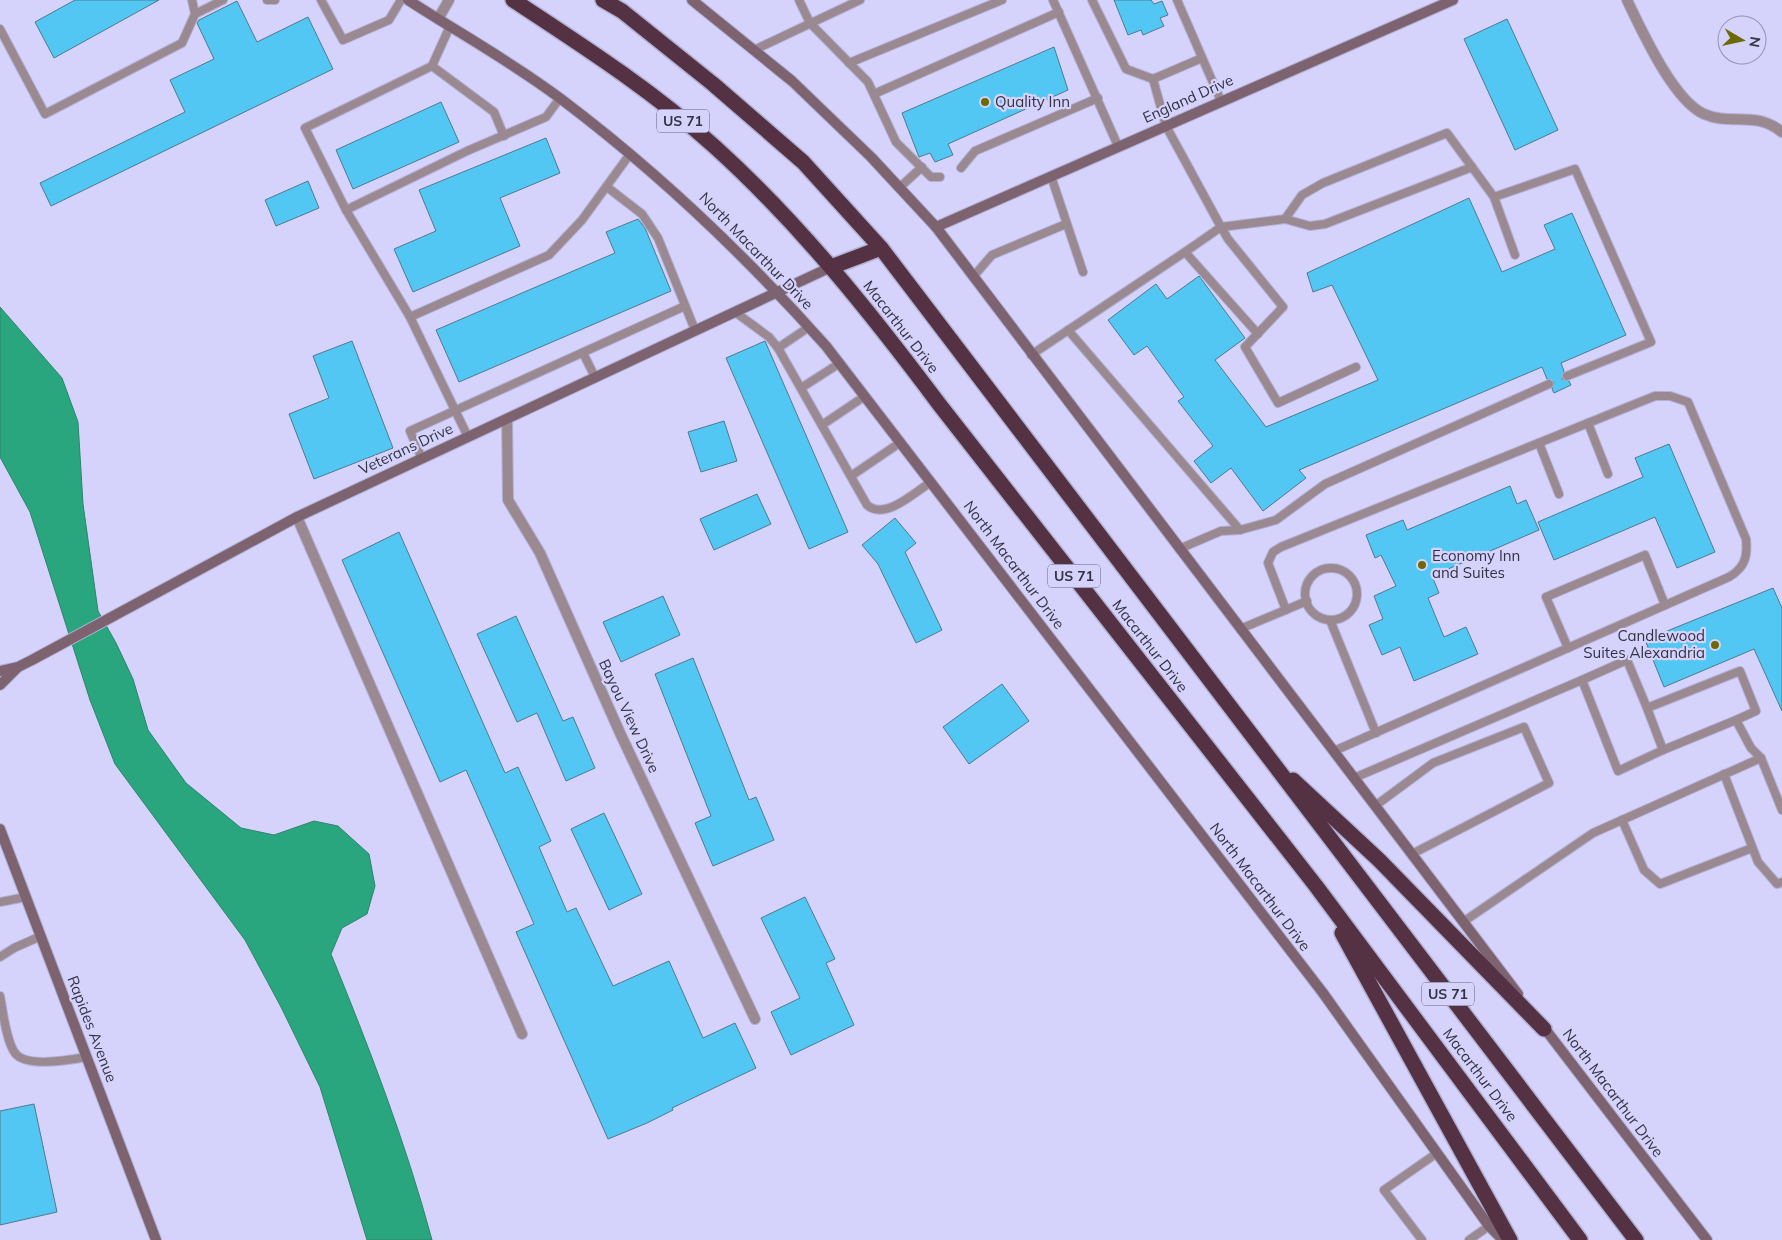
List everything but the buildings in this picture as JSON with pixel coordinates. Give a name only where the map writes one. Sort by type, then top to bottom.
[{"type":"highway","name":"Macarthur Drive","points":[[514,0],[601,57],[708,141],[783,213],[831,267],[890,339],[1316,886],[1580,1240]]},
{"type":"highway","name":"Macarthur Drive","points":[[603,0],[622,12],[713,84],[803,162],[881,248],[1636,1240]]},
{"type":"highway","points":[[831,267],[881,248]]},
{"type":"highway","points":[[1260,748],[1379,860],[1544,1028]]},
{"type":"highway","points":[[1316,886],[1510,1240]]},
{"type":"street","name":"North Macarthur Drive","points":[[408,0],[560,98],[630,154],[687,202],[778,292],[809,327],[840,363],[901,442],[1323,993],[1489,1226],[1503,1240]]},
{"type":"street","points":[[438,19],[449,0]]},
{"type":"street","name":"North Macarthur Drive","points":[[692,0],[792,81],[936,227],[1031,355],[1707,1240]]},
{"type":"street","name":"England Drive","points":[[936,227],[1453,0]]},
{"type":"street","points":[[1627,0],[1670,81],[1692,105],[1705,114],[1754,119],[1774,125],[1782,132]]},
{"type":"street","name":"Veterans Drive","points":[[0,671],[18,667],[32,660],[297,517],[831,267]]},
{"type":"street","name":"Bayou View Drive","points":[[507,419],[508,500],[540,553],[620,734],[755,1019]]},
{"type":"street","points":[[297,517],[522,1034]]},
{"type":"street","points":[[0,667],[18,667]]},
{"type":"street","points":[[0,685],[18,667]]},
{"type":"street","name":"Rapides Avenue","points":[[0,829],[156,1240]]},
{"type":"lane","points":[[0,30],[44,114],[182,43],[195,14],[192,0]]},
{"type":"lane","points":[[195,14],[224,0]]},
{"type":"lane","points":[[267,0],[275,0]]},
{"type":"lane","points":[[321,0],[343,40],[389,20],[401,0]]},
{"type":"lane","points":[[799,0],[810,23],[868,82],[896,142],[931,177],[940,177]]},
{"type":"lane","points":[[754,50],[860,0]]},
{"type":"lane","points":[[849,63],[1002,0]]},
{"type":"lane","points":[[1054,0],[1118,146]]},
{"type":"lane","points":[[1092,0],[1126,69],[1153,79],[1202,58]]},
{"type":"lane","points":[[1177,0],[1221,101]]},
{"type":"lane","points":[[874,94],[1059,12]]},
{"type":"lane","points":[[450,26],[432,66],[305,128],[346,210],[410,317],[468,437]]},
{"type":"lane","points":[[432,66],[494,112],[504,136]]},
{"type":"lane","points":[[1153,79],[1166,126],[1221,227],[1284,306],[1245,347],[1278,403],[1356,367]]},
{"type":"lane","points":[[346,210],[546,117],[560,98]]},
{"type":"lane","points":[[961,168],[975,151],[1098,98]]},
{"type":"lane","points":[[1285,219],[1302,195],[1323,183],[1447,133],[1494,197],[1515,255]]},
{"type":"lane","points":[[410,317],[549,255],[582,220],[630,154]]},
{"type":"lane","points":[[899,188],[922,167]]},
{"type":"lane","points":[[1031,355],[1221,227],[1285,219],[1310,226],[1325,224],[1472,167]]},
{"type":"lane","points":[[1494,197],[1575,169],[1651,342],[1566,376]]},
{"type":"lane","points":[[1051,176],[1061,202],[1066,224],[1082,272]]},
{"type":"lane","points":[[607,187],[642,214],[658,238],[695,330]]},
{"type":"lane","points":[[973,277],[992,255],[1066,224]]},
{"type":"lane","points":[[1185,252],[1258,334]]},
{"type":"lane","points":[[422,459],[410,431],[685,306]]},
{"type":"lane","points":[[735,312],[769,337],[778,348],[867,505],[879,511],[891,507],[931,482]]},
{"type":"lane","points":[[778,348],[809,327]]},
{"type":"lane","points":[[1068,330],[1240,530]]},
{"type":"lane","points":[[583,353],[595,377]]},
{"type":"lane","points":[[801,388],[840,363]]},
{"type":"lane","points":[[1179,549],[1221,530],[1240,530],[1276,520],[1325,484],[1549,384]]},
{"type":"lane","points":[[822,426],[865,396]]},
{"type":"lane","points":[[1286,610],[1268,563],[1273,552],[1656,396],[1670,396],[1688,402],[1746,540],[1748,553],[1741,569],[1729,577],[1334,752]]},
{"type":"lane","points":[[1588,423],[1608,474]]},
{"type":"lane","points":[[851,476],[901,442]]},
{"type":"lane","points":[[1538,443],[1559,494]]},
{"type":"lane","points":[[1568,648],[1546,597],[1645,555],[1665,605]]},
{"type":"lane","points":[[1329,568],[1346,572],[1356,587],[1356,603],[1346,616],[1330,620],[1315,614],[1307,601],[1308,583],[1320,570],[1329,568]]},
{"type":"lane","points":[[1240,629],[1307,601]]},
{"type":"lane","points":[[1330,620],[1376,733]]},
{"type":"lane","points":[[1354,778],[1627,660],[1664,750]]},
{"type":"lane","points":[[1582,680],[1618,771],[1756,711],[1740,671],[1647,708]]},
{"type":"lane","points":[[1736,720],[1752,748],[1761,758],[1782,810]]},
{"type":"lane","points":[[1375,806],[1433,763],[1524,727],[1548,783],[1412,854]]},
{"type":"lane","points":[[1463,922],[1593,833],[1761,758]]},
{"type":"lane","points":[[1724,774],[1758,862],[1777,884],[1782,882]]},
{"type":"lane","points":[[1622,820],[1644,870],[1660,884],[1752,848]]},
{"type":"lane","points":[[0,902],[26,897]]},
{"type":"lane","points":[[0,957],[40,936]]},
{"type":"lane","points":[[0,996],[12,1047],[20,1058],[25,1060],[62,1061],[86,1057]]},
{"type":"lane","points":[[1422,1240],[1384,1190],[1437,1153]]},
{"type":"lane","points":[[1469,1240],[1489,1226]]},
{"type":"shaded area","points":[[0,307],[62,378],[78,422],[83,504],[98,611],[133,679],[148,730],[186,783],[241,828],[274,835],[314,821],[338,826],[369,854],[375,886],[367,914],[342,928],[331,954],[386,1096],[411,1167],[432,1240],[367,1240],[320,1087],[281,1007],[245,940],[115,764],[90,700],[30,512],[0,457]]},
{"type":"place","name":"Quality Inn","points":[[985,102]]},
{"type":"place","name":"Economy Inn and Suites","points":[[1422,565]]},
{"type":"place","name":"Candlewood Suites Alexandria","points":[[1715,645]]}]
